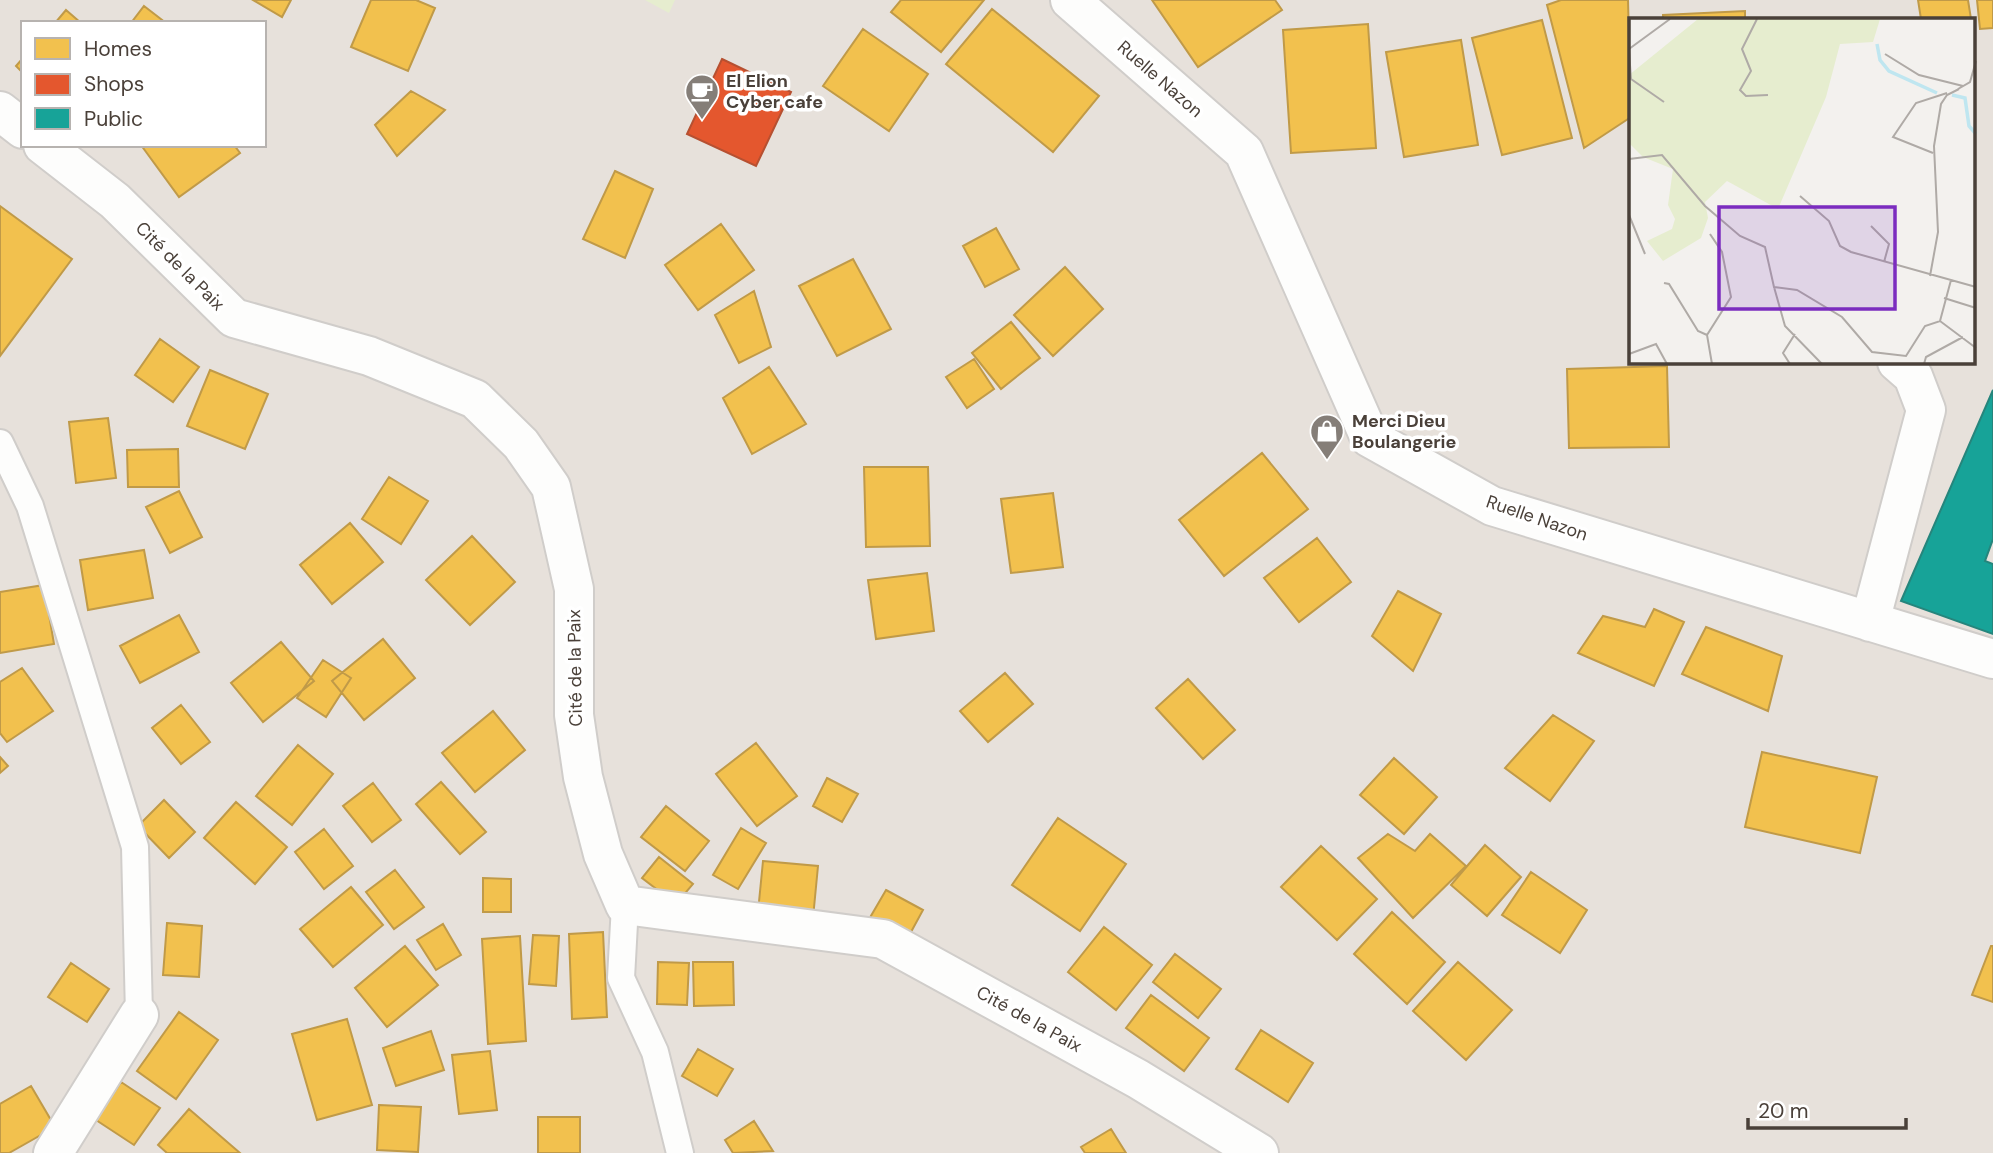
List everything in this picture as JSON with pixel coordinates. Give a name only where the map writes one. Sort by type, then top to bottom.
[{"type":"street","name":"Ruelle Nazon","points":[[1069,0],[1244,152],[1370,438],[1492,506],[1993,659]]},
{"type":"street","points":[[0,111],[21,127]]},
{"type":"street","name":"Cité de la Paix","points":[[46,147],[115,201],[234,318],[369,356],[475,399],[521,444],[551,486],[574,589],[574,715],[583,777],[603,854],[625,905],[883,939],[1139,1079],[1259,1153]]},
{"type":"street","points":[[1870,622],[1926,410],[1913,376],[1899,364]]},
{"type":"street","points":[[53,1153],[139,1015]]},
{"type":"lane","points":[[0,443],[30,506],[135,847],[139,1015]]},
{"type":"lane","points":[[625,905],[621,978],[655,1052],[680,1153]]},
{"type":"shaded area","points":[[0,0],[1993,0],[1993,1153],[0,1153]]},
{"type":"green space","points":[[645,0],[675,0],[669,13]]},
{"type":"building: Homes","points":[[253,0],[291,0],[282,17]]},
{"type":"building: Homes","points":[[371,0],[416,0],[435,8],[408,71],[351,47]]},
{"type":"building: Homes","points":[[901,0],[984,0],[941,52],[891,12]]},
{"type":"building: Homes","points":[[1152,0],[1275,0],[1282,10],[1198,67]]},
{"type":"building: Homes","points":[[1561,0],[1628,0],[1629,118],[1584,148],[1547,5]]},
{"type":"building: Homes","points":[[1918,0],[1968,0],[1971,18],[1921,18]]},
{"type":"building: Homes","points":[[1977,0],[1993,0],[1993,28],[1980,29]]},
{"type":"building: Homes","points":[[144,6],[163,21],[133,21]]},
{"type":"building: Homes","points":[[992,9],[1099,96],[1053,152],[946,64]]},
{"type":"building: Homes","points":[[66,10],[79,21],[57,21]]},
{"type":"building: Homes","points":[[1745,11],[1745,18],[1663,18],[1663,15]]},
{"type":"building: Homes","points":[[1542,20],[1572,138],[1502,155],[1472,38]]},
{"type":"building: Homes","points":[[1368,24],[1376,148],[1291,153],[1283,30]]},
{"type":"building: Homes","points":[[863,29],[928,74],[889,131],[823,86]]},
{"type":"building: Homes","points":[[1461,40],[1478,145],[1404,157],[1386,52]]},
{"type":"building: Homes","points":[[411,91],[445,110],[397,156],[375,125]]},
{"type":"building: Homes","points":[[142,147],[236,147],[240,153],[179,197]]},
{"type":"building: Homes","points":[[615,171],[653,189],[625,258],[583,239]]},
{"type":"building: Homes","points":[[0,206],[72,259],[0,356]]},
{"type":"building: Homes","points":[[721,224],[754,270],[698,310],[665,265]]},
{"type":"building: Homes","points":[[996,228],[1019,269],[985,287],[963,246]]},
{"type":"building: Homes","points":[[853,259],[891,329],[837,356],[799,286]]},
{"type":"building: Homes","points":[[1065,267],[1103,309],[1053,356],[1014,315]]},
{"type":"building: Homes","points":[[754,291],[771,347],[739,363],[715,315]]},
{"type":"building: Homes","points":[[1011,322],[1040,358],[1001,389],[972,353]]},
{"type":"building: Homes","points":[[160,339],[199,367],[173,402],[135,375]]},
{"type":"building: Homes","points":[[974,359],[994,389],[967,408],[946,377]]},
{"type":"building: Homes","points":[[1667,366],[1669,447],[1569,448],[1567,369]]},
{"type":"building: Homes","points":[[769,367],[806,424],[752,454],[723,398]]},
{"type":"building: Homes","points":[[210,370],[268,394],[245,449],[187,426]]},
{"type":"building: Homes","points":[[108,418],[116,478],[76,483],[69,422]]},
{"type":"building: Homes","points":[[178,449],[179,487],[128,487],[127,450]]},
{"type":"building: Homes","points":[[1262,453],[1308,509],[1224,576],[1179,520]]},
{"type":"building: Homes","points":[[864,467],[928,467],[930,546],[866,547]]},
{"type":"building: Homes","points":[[389,477],[428,501],[401,544],[362,519]]},
{"type":"building: Homes","points":[[179,491],[202,537],[170,553],[146,507]]},
{"type":"building: Homes","points":[[1053,493],[1063,567],[1011,573],[1001,499]]},
{"type":"building: Homes","points":[[350,523],[383,562],[332,604],[300,565]]},
{"type":"building: Homes","points":[[472,536],[515,582],[470,625],[426,580]]},
{"type":"building: Homes","points":[[1317,538],[1351,582],[1299,622],[1264,578]]},
{"type":"building: Homes","points":[[144,550],[153,598],[88,610],[80,560]]},
{"type":"building: Homes","points":[[927,573],[934,631],[876,639],[868,580]]},
{"type":"building: Homes","points":[[44,585],[54,644],[0,653],[0,592]]},
{"type":"building: Homes","points":[[1398,591],[1441,614],[1413,671],[1372,636]]},
{"type":"building: Homes","points":[[1654,609],[1684,622],[1654,686],[1578,653],[1603,616],[1645,627]]},
{"type":"building: Homes","points":[[179,615],[199,652],[140,683],[120,646]]},
{"type":"building: Homes","points":[[1706,627],[1782,656],[1768,711],[1682,674]]},
{"type":"building: Homes","points":[[383,639],[415,678],[364,720],[332,681]]},
{"type":"building: Homes","points":[[281,642],[314,681],[263,722],[231,683]]},
{"type":"building: Homes","points":[[323,660],[351,678],[326,717],[297,698]]},
{"type":"building: Homes","points":[[22,668],[53,711],[7,742],[0,733],[0,682]]},
{"type":"building: Homes","points":[[1005,673],[1033,704],[988,742],[960,711]]},
{"type":"building: Homes","points":[[1188,679],[1235,730],[1203,759],[1156,708]]},
{"type":"building: Homes","points":[[181,705],[210,742],[181,764],[152,728]]},
{"type":"building: Homes","points":[[493,711],[525,750],[475,792],[442,753]]},
{"type":"building: Homes","points":[[1553,715],[1594,741],[1550,801],[1505,768]]},
{"type":"building: Homes","points":[[756,743],[797,796],[757,826],[716,774]]},
{"type":"building: Homes","points":[[298,745],[333,774],[292,825],[256,796]]},
{"type":"building: Homes","points":[[1762,752],[1877,777],[1860,853],[1745,827]]},
{"type":"building: Homes","points":[[0,757],[8,766],[0,773]]},
{"type":"building: Homes","points":[[1394,758],[1437,797],[1404,834],[1360,795]]},
{"type":"building: Homes","points":[[827,778],[858,794],[842,822],[813,806]]},
{"type":"building: Homes","points":[[441,782],[486,832],[460,854],[416,804]]},
{"type":"building: Homes","points":[[373,783],[401,820],[372,842],[343,806]]},
{"type":"building: Homes","points":[[164,800],[195,832],[169,858],[138,826]]},
{"type":"building: Homes","points":[[236,802],[287,847],[255,884],[204,838]]},
{"type":"building: Homes","points":[[666,806],[709,841],[685,871],[641,837]]},
{"type":"building: Homes","points":[[1058,818],[1126,864],[1080,931],[1012,885]]},
{"type":"building: Homes","points":[[741,828],[766,843],[738,889],[713,875]]},
{"type":"building: Homes","points":[[324,829],[353,866],[324,889],[295,852]]},
{"type":"building: Homes","points":[[1388,834],[1415,851],[1430,834],[1466,866],[1413,918],[1358,858]]},
{"type":"building: Homes","points":[[1485,845],[1521,877],[1487,916],[1451,885]]},
{"type":"building: Homes","points":[[1321,846],[1377,899],[1337,940],[1281,887]]},
{"type":"building: Homes","points":[[659,857],[693,884],[676,904],[642,878]]},
{"type":"building: Homes","points":[[763,861],[818,866],[813,918],[758,912]]},
{"type":"building: Homes","points":[[395,870],[424,907],[394,929],[366,892]]},
{"type":"building: Homes","points":[[1531,872],[1587,910],[1560,953],[1502,915]]},
{"type":"building: Homes","points":[[483,878],[511,879],[511,912],[483,912]]},
{"type":"building: Homes","points":[[351,887],[383,925],[333,967],[300,929]]},
{"type":"building: Homes","points":[[886,890],[923,910],[905,943],[868,921]]},
{"type":"building: Homes","points":[[1392,912],[1445,962],[1407,1004],[1354,954]]},
{"type":"building: Homes","points":[[167,923],[202,926],[199,977],[163,975]]},
{"type":"building: Homes","points":[[443,924],[461,955],[436,970],[417,940]]},
{"type":"building: Homes","points":[[1104,927],[1152,965],[1116,1010],[1068,972]]},
{"type":"building: Homes","points":[[603,932],[607,1017],[572,1019],[569,934]]},
{"type":"building: Homes","points":[[533,935],[559,936],[556,986],[529,984]]},
{"type":"building: Homes","points":[[520,936],[526,1041],[488,1044],[482,939]]},
{"type":"building: Homes","points":[[405,946],[438,985],[387,1027],[355,988]]},
{"type":"building: Homes","points":[[1993,946],[1993,1002],[1972,995]]},
{"type":"building: Homes","points":[[1175,954],[1221,989],[1198,1018],[1153,982]]},
{"type":"building: Homes","points":[[658,962],[689,963],[687,1005],[657,1004]]},
{"type":"building: Homes","points":[[693,962],[733,962],[734,1005],[694,1006]]},
{"type":"building: Homes","points":[[1458,962],[1512,1010],[1466,1060],[1413,1011]]},
{"type":"building: Homes","points":[[71,963],[109,989],[87,1022],[48,997]]},
{"type":"building: Homes","points":[[1151,995],[1209,1038],[1184,1071],[1126,1028]]},
{"type":"building: Homes","points":[[179,1012],[218,1040],[176,1099],[137,1071]]},
{"type":"building: Homes","points":[[347,1019],[372,1105],[317,1120],[292,1034]]},
{"type":"building: Homes","points":[[1261,1030],[1313,1063],[1288,1102],[1236,1069]]},
{"type":"building: Homes","points":[[431,1031],[444,1070],[396,1086],[383,1048]]},
{"type":"building: Homes","points":[[698,1049],[733,1069],[717,1096],[682,1076]]},
{"type":"building: Homes","points":[[490,1051],[497,1110],[459,1114],[452,1055]]},
{"type":"building: Homes","points":[[121,1082],[160,1108],[134,1145],[96,1120]]},
{"type":"building: Homes","points":[[31,1086],[55,1127],[9,1153],[0,1153],[0,1104]]},
{"type":"building: Homes","points":[[379,1105],[421,1107],[418,1152],[377,1150]]},
{"type":"building: Homes","points":[[189,1109],[240,1153],[167,1153],[158,1145]]},
{"type":"building: Homes","points":[[538,1117],[580,1117],[580,1153],[538,1153]]},
{"type":"building: Homes","points":[[754,1121],[773,1151],[733,1153],[725,1140]]},
{"type":"building: Homes","points":[[1111,1129],[1126,1153],[1085,1153],[1081,1147]]},
{"type":"building: Shops","points":[[722,59],[791,92],[756,166],[687,134]]},
{"type":"building: Public","points":[[1993,390],[1993,539],[1985,561],[1993,564],[1993,634],[1901,601]]},
{"type":"place","name":"El Elion Cyber cafe","points":[[702,121]]},
{"type":"place","name":"Merci Dieu Boulangerie","points":[[1327,461]]}]
